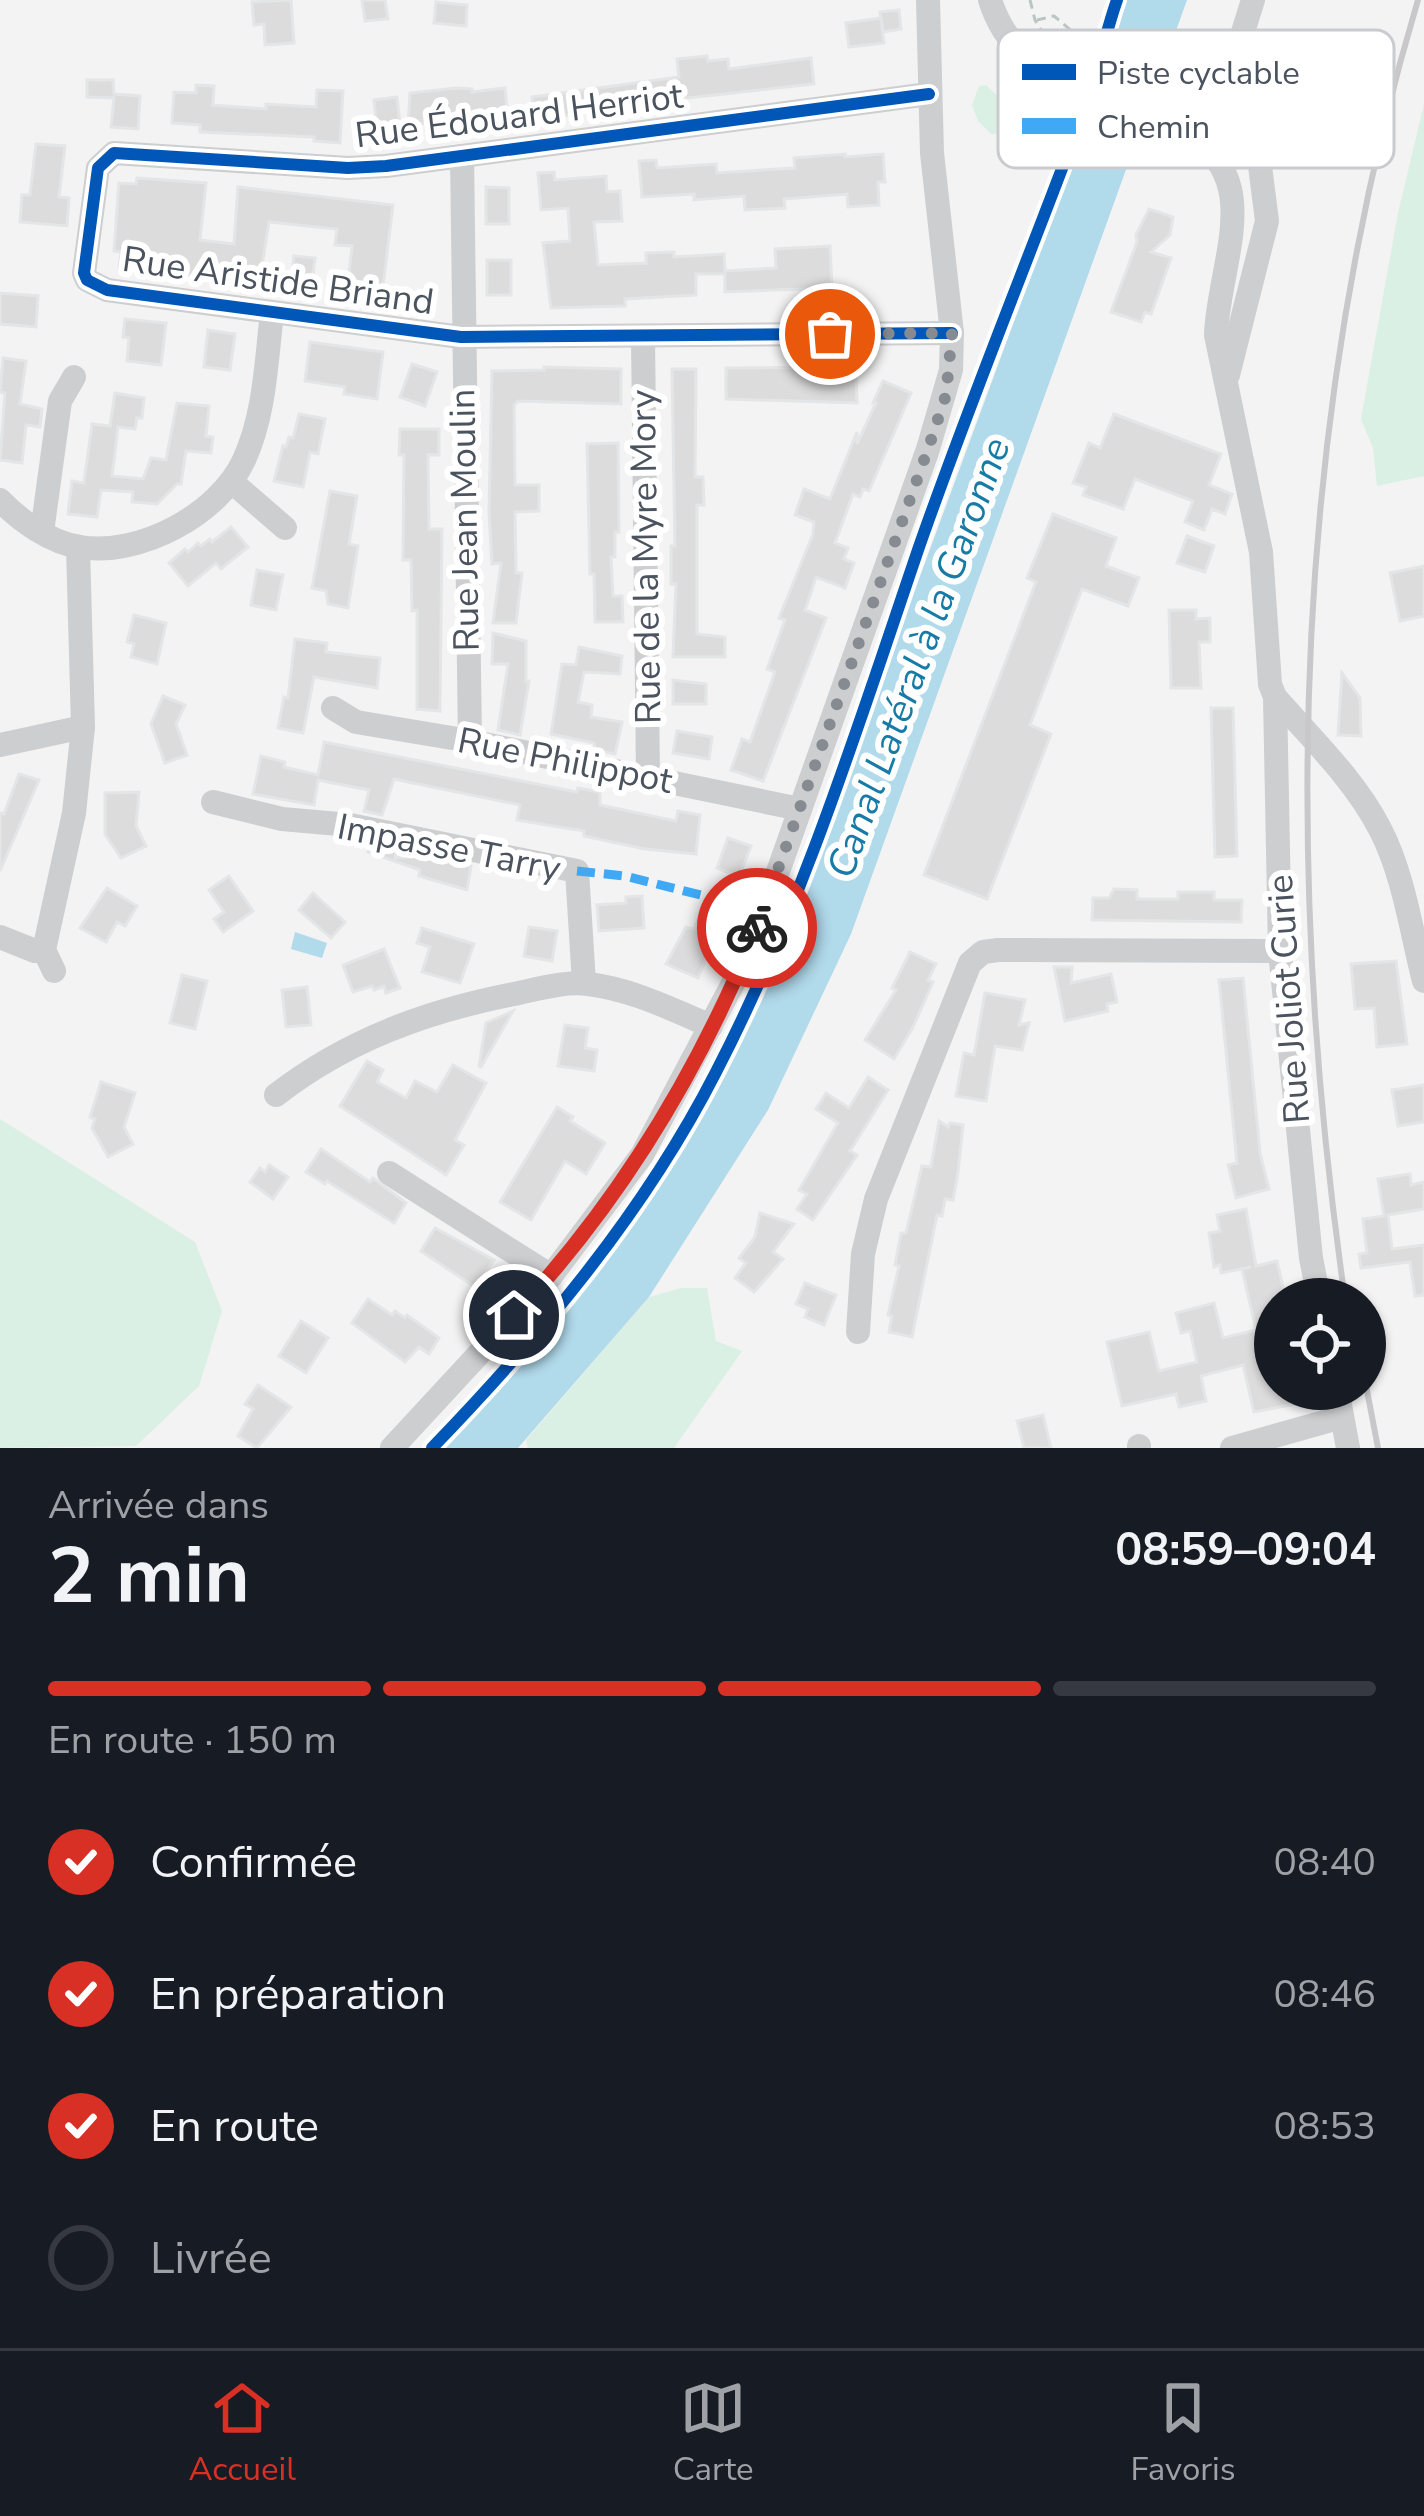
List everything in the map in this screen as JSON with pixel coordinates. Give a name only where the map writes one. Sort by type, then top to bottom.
[{"type":"street","points":[[990,0],[1002,30]]},
{"type":"street","points":[[1004,0],[1012,30]]},
{"type":"street","points":[[1243,30],[1253,0]]},
{"type":"street","points":[[392,1448],[551,1276],[642,1155],[756,931],[945,397],[952,333],[932,153],[931,7]]},
{"type":"street","name":"Rue Édouard Herriot","points":[[87,280],[84,273],[98,168],[114,153],[348,168],[929,94]]},
{"type":"street","name":"Rue Jean Moulin","points":[[462,156],[470,741]]},
{"type":"street","name":"Rue Joliot Curie","points":[[1221,168],[1230,187],[1231,227],[1216,305],[1216,335],[1261,552],[1267,661],[1275,698],[1280,951],[1315,1278]]},
{"type":"street","points":[[1226,383],[1267,221],[1260,168]]},
{"type":"street","name":"Rue Aristide Briand","points":[[87,280],[107,290],[461,337],[952,333]]},
{"type":"street","points":[[0,500],[42,532],[78,548],[114,547],[160,536],[211,502],[232,482],[262,409],[272,313]]},
{"type":"street","name":"Rue de la Myre Mory","points":[[643,337],[648,778]]},
{"type":"street","points":[[42,532],[60,401],[74,377]]},
{"type":"street","points":[[232,482],[285,528]]},
{"type":"street","points":[[0,937],[49,960],[83,727],[78,548]]},
{"type":"street","points":[[1275,698],[1380,829],[1399,880],[1424,981]]},
{"type":"street","name":"Rue Philippot","points":[[333,708],[356,722],[800,809]]},
{"type":"street","points":[[0,745],[83,727]]},
{"type":"street","name":"Impasse Tarry","points":[[213,802],[282,819],[350,825],[577,871],[584,983]]},
{"type":"street","points":[[858,1332],[863,1254],[876,1199],[970,963],[983,952],[998,950],[1280,951]]},
{"type":"street","points":[[276,1095],[317,1063],[398,1025],[493,998],[584,983],[627,991],[711,1026]]},
{"type":"street","points":[[389,1173],[551,1276]]},
{"type":"street","points":[[1341,1410],[1348,1448]]},
{"type":"street","points":[[1232,1448],[1342,1417]]},
{"type":"path","points":[[1030,0],[1041,30]]},
{"type":"path","points":[[1035,20],[1054,16],[1071,30]]},
{"type":"path","points":[[1107,30],[1111,16]]},
{"type":"green space","points":[[986,85],[998,97],[998,133],[991,134],[978,121],[972,105],[979,86]]},
{"type":"green space","points":[[1424,104],[1424,476],[1377,486],[1373,448],[1361,419],[1398,213]]},
{"type":"green space","points":[[0,1119],[195,1242],[222,1311],[199,1386],[136,1446],[0,1448]]},
{"type":"green space","points":[[681,1288],[707,1288],[716,1341],[742,1351],[674,1448],[528,1448],[526,1440],[649,1297]]},
{"type":"water","points":[[1126,0],[1187,0],[1176,30],[1117,30]]},
{"type":"water","name":"Canal Latéral à la Garonne","points":[[1071,168],[1127,168],[851,934],[768,1110],[649,1297],[518,1448],[444,1448],[604,1266],[721,1076],[796,912]]},
{"type":"water","points":[[295,932],[327,943],[322,958],[291,949]]},
{"type":"building","points":[[291,0],[294,43],[265,45],[264,24],[254,25],[252,2]]},
{"type":"building","points":[[362,0],[385,0],[388,19],[365,21]]},
{"type":"building","points":[[436,2],[467,5],[466,26],[434,23]]},
{"type":"building","points":[[899,10],[901,29],[883,32],[880,12]]},
{"type":"building","points":[[881,18],[884,43],[849,47],[846,23]]},
{"type":"building","points":[[707,56],[708,61],[728,59],[729,69],[811,58],[814,84],[534,120],[532,97],[679,77],[677,59]]},
{"type":"building","points":[[87,80],[113,80],[114,94],[140,96],[138,129],[111,127],[114,98],[87,97]]},
{"type":"building","points":[[196,85],[214,86],[213,105],[266,109],[266,104],[316,107],[317,90],[343,91],[340,143],[314,141],[314,137],[200,132],[200,125],[172,123],[174,92],[196,93]]},
{"type":"building","points":[[456,88],[472,92],[505,88],[508,121],[426,130],[425,123],[408,125],[410,93]]},
{"type":"building","points":[[397,97],[400,126],[377,129],[374,100]]},
{"type":"building","points":[[36,144],[65,146],[59,197],[69,198],[67,226],[20,222],[22,195],[30,195]]},
{"type":"building","points":[[883,154],[885,182],[878,182],[879,205],[848,207],[847,194],[784,199],[785,208],[745,210],[744,196],[642,197],[639,161],[656,160],[657,168],[716,164],[717,173],[795,168],[794,158]]},
{"type":"building","points":[[554,172],[555,180],[606,176],[607,192],[620,191],[622,221],[594,222],[598,265],[646,263],[646,253],[674,252],[674,257],[724,254],[725,271],[776,268],[775,249],[830,246],[832,288],[725,292],[725,274],[696,274],[696,295],[625,299],[625,306],[551,308],[543,243],[570,241],[568,208],[541,210],[538,173]]},
{"type":"building","points":[[137,178],[206,183],[200,240],[234,244],[238,187],[393,205],[382,294],[347,290],[352,246],[335,245],[337,229],[269,222],[259,284],[119,268],[121,252],[114,251],[119,183],[136,184]]},
{"type":"building","points":[[486,187],[509,188],[509,224],[486,224]]},
{"type":"building","points":[[1149,209],[1173,217],[1170,235],[1151,252],[1171,258],[1151,314],[1145,312],[1141,322],[1111,312]]},
{"type":"building","points":[[294,256],[315,258],[311,293],[290,290]]},
{"type":"building","points":[[487,260],[511,260],[511,295],[487,295]]},
{"type":"building","points":[[0,293],[38,296],[36,327],[0,324]]},
{"type":"building","points":[[125,319],[166,323],[161,365],[127,361]]},
{"type":"building","points":[[208,330],[235,334],[230,370],[204,367]]},
{"type":"building","points":[[310,342],[383,352],[377,399],[344,394],[345,387],[305,381]]},
{"type":"building","points":[[3,358],[26,361],[20,404],[42,409],[40,427],[26,425],[22,463],[0,460]]},
{"type":"building","points":[[412,364],[437,372],[425,406],[400,397]]},
{"type":"building","points":[[856,367],[857,403],[726,399],[726,368]]},
{"type":"building","points":[[621,369],[621,404],[518,401],[514,405],[515,485],[539,485],[539,511],[515,512],[516,573],[522,573],[516,623],[493,623],[501,563],[492,564],[489,512],[492,371]]},
{"type":"building","points":[[672,369],[696,369],[695,477],[703,477],[704,505],[697,505],[697,634],[725,637],[725,657],[673,657]]},
{"type":"building","points":[[883,381],[911,393],[869,491],[863,489],[860,497],[853,494],[835,543],[848,548],[844,559],[854,563],[845,588],[816,577],[805,610],[826,618],[763,781],[731,770],[742,739],[750,742],[775,672],[767,669],[785,620],[779,618],[813,534],[814,522],[795,515],[804,489],[830,499]]},
{"type":"building","points":[[115,393],[144,398],[142,418],[137,418],[135,429],[118,427],[112,476],[143,479],[151,458],[166,460],[177,403],[209,406],[206,436],[213,437],[211,453],[186,451],[181,484],[157,504],[132,502],[133,492],[101,490],[97,517],[68,514],[72,481],[84,483],[92,424],[110,426]]},
{"type":"building","points":[[299,414],[325,419],[318,454],[310,452],[303,487],[274,481],[283,446],[293,438]]},
{"type":"building","points":[[1114,414],[1221,454],[1209,485],[1232,494],[1225,514],[1212,509],[1204,530],[1185,522],[1193,501],[1135,479],[1123,509],[1083,495],[1086,487],[1073,483],[1089,443],[1100,448]]},
{"type":"building","points":[[400,429],[439,429],[439,455],[428,455],[429,529],[442,529],[440,711],[417,709],[417,610],[412,611],[411,560],[403,560]]},
{"type":"building","points":[[618,443],[619,532],[615,532],[615,557],[611,557],[613,596],[622,596],[623,622],[595,622],[587,444]]},
{"type":"building","points":[[330,491],[357,496],[349,544],[358,546],[348,608],[328,604],[326,591],[312,588]]},
{"type":"building","points":[[1053,514],[1116,538],[1106,566],[1139,578],[1128,606],[1082,589],[1030,725],[1051,734],[987,899],[924,875],[1036,582],[1027,578]]},
{"type":"building","points":[[231,527],[248,547],[221,569],[216,563],[188,586],[169,563],[185,549],[188,552],[198,543],[212,542]]},
{"type":"building","points":[[1187,536],[1214,546],[1205,572],[1177,563]]},
{"type":"building","points":[[1424,566],[1424,616],[1400,621],[1390,573]]},
{"type":"building","points":[[257,570],[283,575],[276,610],[251,605]]},
{"type":"building","points":[[1169,610],[1196,610],[1196,619],[1210,618],[1210,642],[1199,642],[1201,688],[1171,688]]},
{"type":"building","points":[[134,615],[166,623],[157,664],[131,657],[134,644],[127,642]]},
{"type":"building","points":[[493,633],[526,641],[529,681],[520,735],[498,730],[508,664],[492,664]]},
{"type":"building","points":[[295,639],[327,643],[326,652],[380,658],[377,688],[314,677],[303,733],[278,728],[284,697],[288,698]]},
{"type":"building","points":[[579,647],[622,656],[620,674],[584,672],[578,702],[592,705],[591,717],[622,722],[615,754],[595,750],[594,743],[551,734],[562,664],[576,665]]},
{"type":"building","points":[[1342,673],[1360,698],[1361,736],[1338,735]]},
{"type":"building","points":[[673,680],[706,684],[706,704],[673,704]]},
{"type":"building","points":[[163,696],[185,705],[176,724],[187,755],[165,763],[151,724]]},
{"type":"building","points":[[1211,708],[1233,708],[1237,856],[1215,857]]},
{"type":"building","points":[[677,731],[712,737],[709,759],[673,753]]},
{"type":"building","points":[[324,742],[577,792],[578,788],[600,792],[600,805],[676,821],[678,811],[700,815],[696,854],[645,849],[584,836],[584,831],[517,820],[520,805],[394,779],[382,815],[364,811],[369,790],[318,780],[314,805],[253,794],[261,756],[318,775]]},
{"type":"building","points":[[19,774],[39,780],[0,871],[0,813],[4,814]]},
{"type":"building","points":[[139,792],[136,826],[146,846],[121,858],[105,834],[105,793]]},
{"type":"building","points":[[728,838],[751,846],[739,877],[717,868]]},
{"type":"building","points":[[371,846],[396,851],[395,858],[418,856],[471,866],[467,890],[419,876],[420,870],[368,852]]},
{"type":"building","points":[[229,876],[253,911],[223,932],[214,919],[224,912],[209,890]]},
{"type":"building","points":[[107,888],[137,906],[125,926],[117,922],[106,942],[80,928]]},
{"type":"building","points":[[1114,889],[1137,890],[1137,899],[1178,899],[1178,892],[1214,892],[1214,900],[1242,900],[1241,922],[1092,920],[1093,898],[1109,898]]},
{"type":"building","points":[[313,893],[345,922],[331,938],[299,910]]},
{"type":"building","points":[[642,896],[644,928],[599,931],[597,905],[626,903],[626,897]]},
{"type":"building","points":[[700,915],[721,923],[698,978],[666,964],[686,927],[694,929]]},
{"type":"building","points":[[529,927],[557,931],[552,961],[524,956]]},
{"type":"building","points":[[422,928],[474,944],[460,983],[422,972],[430,947],[417,943]]},
{"type":"building","points":[[384,949],[400,988],[386,993],[384,986],[374,990],[372,986],[353,992],[343,965]]},
{"type":"building","points":[[910,952],[936,964],[928,980],[933,982],[894,1059],[865,1040],[896,990],[892,988]]},
{"type":"building","points":[[1396,961],[1407,1044],[1377,1047],[1374,1008],[1355,1009],[1351,964]]},
{"type":"building","points":[[1054,967],[1072,967],[1071,983],[1111,974],[1117,1002],[1107,1004],[1108,1011],[1065,1021]]},
{"type":"building","points":[[182,975],[207,981],[195,1029],[170,1023]]},
{"type":"building","points":[[1243,978],[1260,1153],[1269,1189],[1236,1198],[1228,1165],[1237,1163],[1219,980]]},
{"type":"building","points":[[307,987],[311,1025],[286,1027],[282,990]]},
{"type":"building","points":[[985,993],[1025,1000],[1019,1025],[1029,1023],[1022,1050],[995,1046],[986,1101],[956,1096],[964,1053],[974,1055]]},
{"type":"building","points":[[513,1011],[481,1067],[479,1066],[486,1023]]},
{"type":"building","points":[[565,1025],[588,1028],[585,1048],[597,1050],[594,1071],[558,1066]]},
{"type":"building","points":[[367,1061],[383,1070],[377,1082],[406,1098],[415,1081],[437,1092],[453,1065],[486,1083],[455,1140],[464,1145],[446,1175],[340,1106]]},
{"type":"building","points":[[868,1077],[888,1090],[850,1151],[857,1155],[813,1220],[797,1209],[807,1194],[799,1190],[838,1123],[816,1109],[826,1093],[849,1108]]},
{"type":"building","points":[[101,1082],[135,1093],[124,1127],[133,1144],[108,1157],[92,1128],[95,1119],[90,1117]]},
{"type":"building","points":[[1424,1085],[1424,1122],[1398,1126],[1392,1090]]},
{"type":"building","points":[[557,1107],[605,1143],[586,1174],[565,1161],[531,1220],[500,1202]]},
{"type":"building","points":[[939,1121],[948,1127],[950,1123],[963,1125],[958,1172],[953,1200],[945,1199],[942,1216],[937,1215],[912,1337],[889,1332],[892,1316],[888,1315],[901,1233],[906,1233],[922,1166],[931,1167]]},
{"type":"building","points":[[321,1149],[406,1203],[394,1223],[306,1172]]},
{"type":"building","points":[[269,1165],[288,1177],[273,1199],[250,1182],[260,1168],[265,1172]]},
{"type":"building","points":[[1410,1174],[1411,1185],[1424,1182],[1424,1209],[1388,1215],[1392,1249],[1424,1245],[1424,1295],[1415,1296],[1410,1262],[1361,1268],[1359,1254],[1367,1253],[1363,1219],[1384,1216],[1378,1179]]},
{"type":"building","points":[[1246,1209],[1256,1266],[1277,1261],[1281,1278],[1254,1278],[1254,1321],[1242,1269],[1251,1267],[1221,1273],[1220,1265],[1214,1267],[1209,1233],[1220,1231],[1217,1215]]},
{"type":"building","points":[[760,1213],[794,1224],[773,1252],[783,1259],[754,1292],[735,1278],[746,1263],[739,1258],[755,1237]]},
{"type":"building","points":[[435,1228],[494,1260],[475,1287],[421,1251]]},
{"type":"building","points":[[805,1283],[836,1295],[824,1325],[805,1317],[808,1309],[796,1304]]},
{"type":"building","points":[[368,1299],[392,1315],[395,1311],[407,1315],[439,1338],[429,1354],[419,1347],[405,1362],[352,1323]]},
{"type":"building","points":[[1214,1303],[1223,1338],[1254,1330],[1254,1410],[1264,1410],[1254,1412],[1243,1365],[1201,1376],[1206,1401],[1179,1407],[1176,1394],[1122,1406],[1107,1342],[1149,1332],[1159,1371],[1197,1362],[1190,1331],[1181,1333],[1176,1313]]},
{"type":"building","points":[[301,1321],[328,1338],[306,1373],[279,1356]]},
{"type":"building","points":[[258,1385],[291,1407],[257,1448],[238,1436],[253,1409],[245,1404]]},
{"type":"building","points":[[1043,1415],[1051,1448],[1024,1448],[1017,1421]]},
{"type":"railway","points":[[1394,91],[1418,0]]},
{"type":"railway","points":[[1342,1278],[1325,1136],[1313,973],[1308,809],[1311,645],[1323,482],[1345,320],[1374,168]]},
{"type":"railway","points":[[1371,1410],[1378,1448]]},
{"type":"marked path","points":[[577,871],[625,876],[764,911]]},
{"type":"cycle path","points":[[1108,30],[1117,0]]},
{"type":"cycle path","points":[[929,94],[386,166],[348,168],[114,153],[98,168],[84,273],[87,280],[107,290],[461,337],[952,333]]},
{"type":"cycle path","points":[[432,1448],[588,1271],[657,1174],[716,1072],[776,945],[827,813],[938,492],[1062,168]]},
{"type":"way so far","points":[[757,928],[928,449],[946,395],[953,347],[952,333],[830,334]]},
{"type":"route","points":[[514,1315],[551,1276],[642,1155],[739,972],[757,928]]}]
